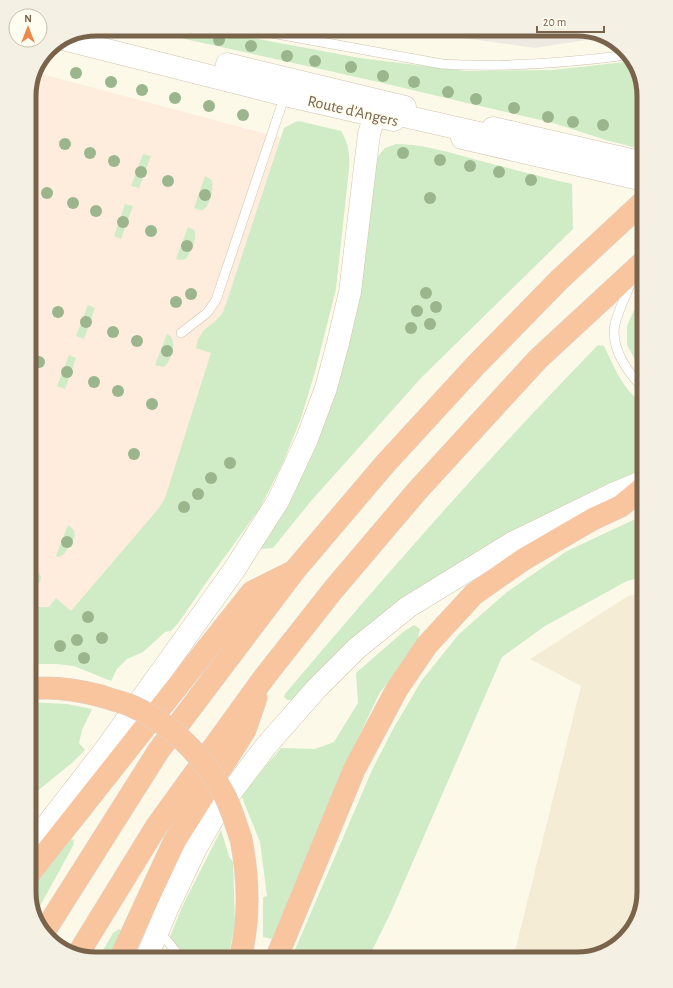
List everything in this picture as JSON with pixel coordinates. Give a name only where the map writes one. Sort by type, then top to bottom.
[{"type":"highway","points":[[47,927],[159,750],[295,570],[385,464],[476,365],[559,280],[637,207]]},
{"type":"highway","points":[[80,950],[156,827],[263,679],[333,590],[422,485],[538,359],[637,268]]},
{"type":"highway","points":[[279,952],[354,770],[397,689],[427,645],[474,594],[524,559],[593,519],[621,506],[637,493]]},
{"type":"highway","points":[[36,865],[252,592],[295,570]]},
{"type":"highway","points":[[123,952],[174,842],[245,730],[263,679]]},
{"type":"highway","points":[[36,688],[62,689],[84,692],[127,705],[166,727],[200,758],[221,790],[234,817],[241,839],[247,874],[248,903],[247,924],[241,952]]},
{"type":"main road","name":"Route d’Angers","points":[[99,36],[200,66]]},
{"type":"main road","name":"Route d’Angers","points":[[73,41],[200,66],[241,76],[512,132],[637,161]]},
{"type":"main road","name":"Route d’Angers","points":[[241,76],[285,94],[637,178]]},
{"type":"main road","points":[[36,839],[105,750],[234,570],[278,501],[307,439],[326,388],[338,343],[350,292],[369,134],[375,115],[382,111],[483,134],[512,132]]},
{"type":"main road","points":[[149,952],[196,848],[217,811],[266,746],[316,688],[356,649],[408,607],[512,543],[612,494],[637,484]]},
{"type":"lane","points":[[288,36],[442,64],[467,66],[536,64],[580,61],[622,56]]},
{"type":"lane","points":[[181,333],[207,313],[216,300],[285,94]]},
{"type":"lane","points":[[637,272],[615,324],[616,344],[625,366],[637,381]]},
{"type":"lane","points":[[157,932],[164,937],[176,952]]},
{"type":"shaded area","points":[[450,36],[581,36],[595,39],[535,48]]},
{"type":"shaded area","points":[[41,74],[315,147],[262,388],[73,615],[36,623],[36,92]]},
{"type":"shaded area","points":[[637,594],[637,892],[635,907],[625,928],[613,940],[592,950],[577,952],[515,952],[581,686],[530,659],[628,596]]},
{"type":"green space","points":[[172,36],[241,36],[360,58],[465,71],[552,70],[626,62],[632,73],[636,88],[637,148],[553,123]]},
{"type":"green space","points":[[299,121],[341,131],[347,145],[349,164],[336,289],[315,372],[301,418],[283,463],[260,508],[179,622],[171,631],[165,632],[143,652],[127,659],[117,669],[111,681],[74,666],[36,664],[36,607],[49,607],[56,598],[71,611],[159,508],[165,498],[211,353],[196,348],[198,339],[204,330],[222,314],[284,128]]},
{"type":"green space","points":[[396,144],[406,144],[437,149],[572,184],[573,229],[422,377],[311,501],[273,548],[259,549],[283,508],[378,156],[385,148]]},
{"type":"green space","points":[[143,154],[151,156],[139,188],[131,186]]},
{"type":"green space","points":[[205,176],[212,180],[212,191],[208,205],[201,210],[194,208]]},
{"type":"green space","points":[[125,204],[133,206],[121,239],[114,236]]},
{"type":"green space","points":[[188,227],[194,230],[195,233],[190,252],[186,259],[176,259]]},
{"type":"green space","points":[[88,305],[95,308],[84,339],[76,336]]},
{"type":"green space","points":[[637,307],[637,363],[627,345],[627,326],[634,310]]},
{"type":"green space","points":[[167,334],[173,340],[173,350],[167,364],[164,367],[155,365]]},
{"type":"green space","points":[[598,345],[604,346],[620,378],[637,399],[637,478],[558,510],[294,700],[287,700],[284,697],[285,694],[361,605],[478,473]]},
{"type":"green space","points":[[69,355],[76,358],[65,389],[57,386]]},
{"type":"green space","points":[[637,518],[637,579],[627,581],[545,626],[502,657],[391,912],[371,952],[294,952],[372,770],[393,729],[422,680],[459,634],[507,592],[567,551]]},
{"type":"green space","points":[[68,525],[74,530],[75,537],[64,554],[59,557],[56,556]]},
{"type":"green space","points":[[36,571],[41,578],[36,585]]},
{"type":"green space","points":[[414,625],[420,629],[417,642],[379,694],[344,768],[272,939],[263,937],[263,897],[267,896],[260,842],[241,795],[281,748],[315,749],[334,742],[358,703],[356,673],[403,632]]},
{"type":"green space","points":[[36,702],[67,704],[92,709],[82,730],[79,743],[85,750],[73,762],[36,792]]},
{"type":"green space","points":[[221,830],[229,856],[233,862],[235,923],[229,952],[180,952],[170,937],[182,907]]},
{"type":"green space","points":[[72,839],[74,840],[73,846],[39,909],[36,879]]},
{"type":"green space","points":[[119,929],[121,931],[114,952],[102,952],[113,933]]}]
